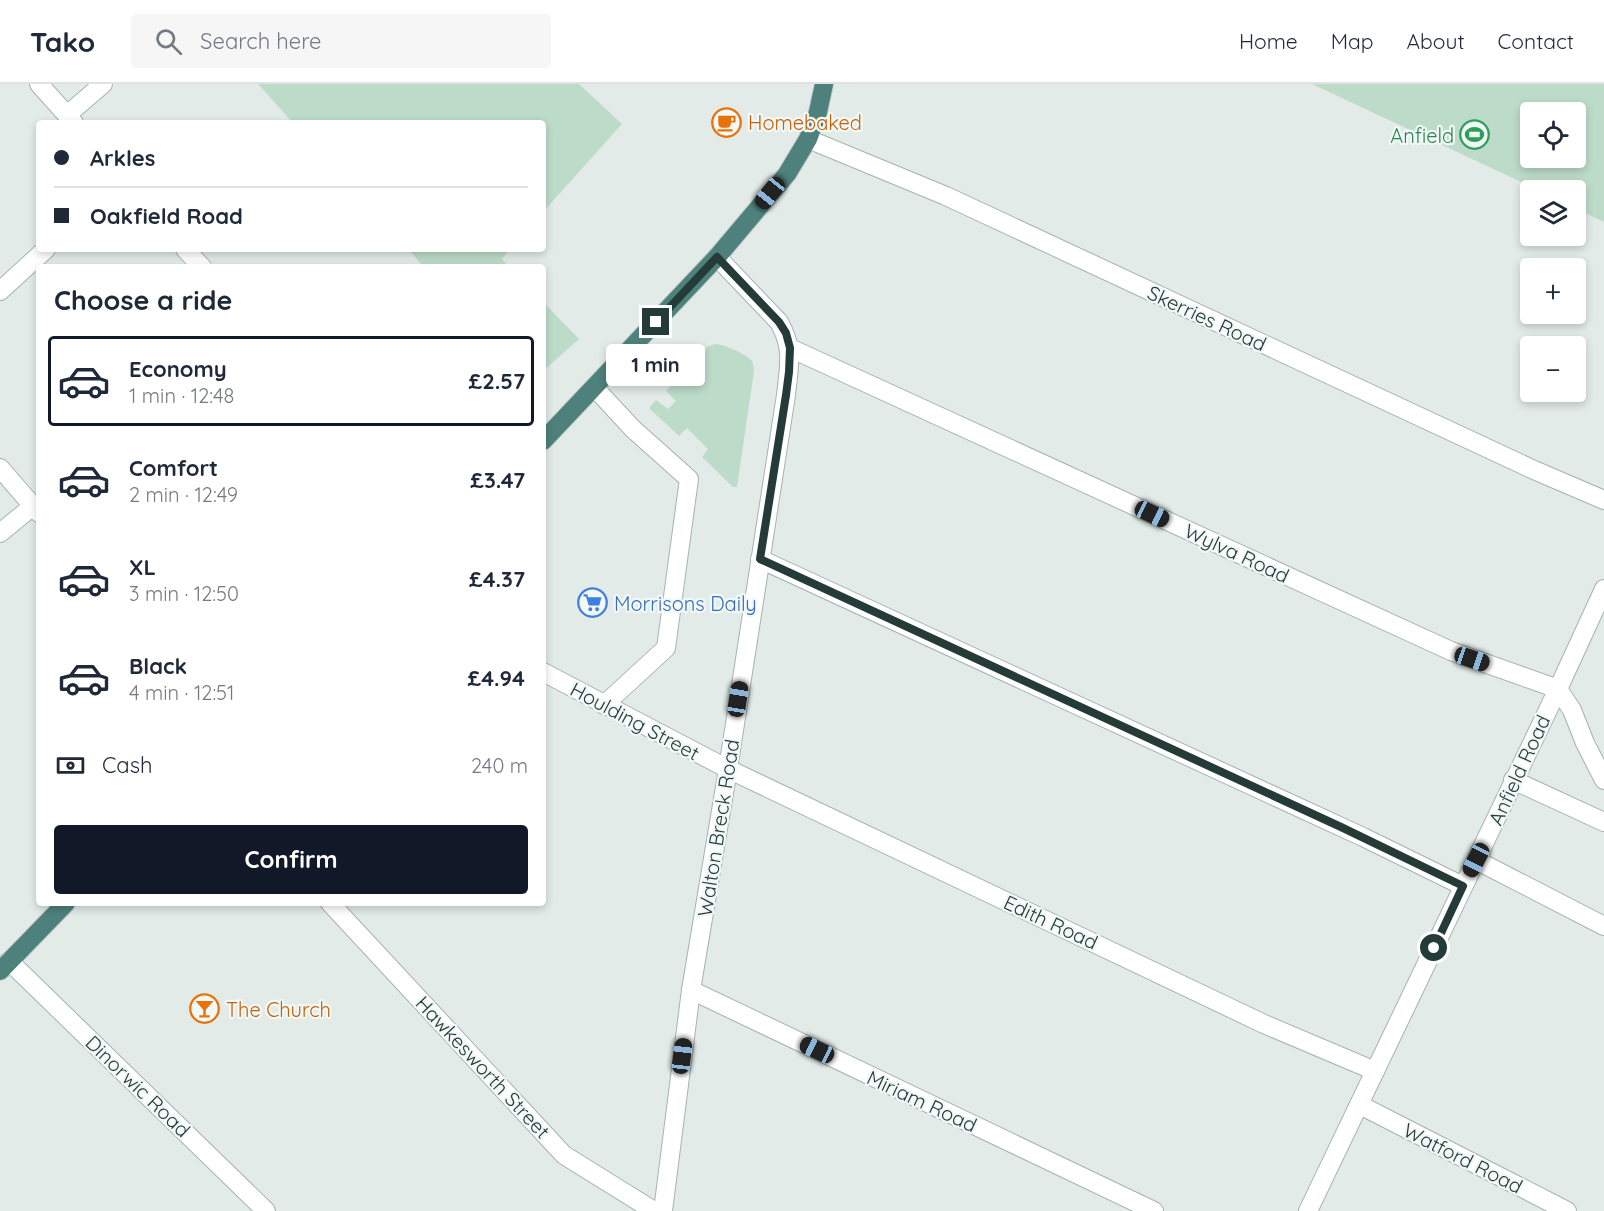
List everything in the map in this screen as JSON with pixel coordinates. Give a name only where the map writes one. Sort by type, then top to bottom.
[{"type":"highway","points":[[546,438],[717,257],[787,174],[808,139],[818,112],[824,84]]},
{"type":"highway","points":[[5,966],[63,906]]},
{"type":"street","points":[[39,84],[70,119],[103,84]]},
{"type":"street","name":"Skerries Road","points":[[808,139],[946,196],[1534,470],[1604,500]]},
{"type":"street","points":[[0,291],[43,252]]},
{"type":"street","points":[[188,252],[199,264]]},
{"type":"street","name":"Walton Breck Road","points":[[663,1211],[691,990],[728,770],[786,395],[790,348],[786,333],[779,322],[717,257]]},
{"type":"street","name":"Wylva Road","points":[[790,348],[1450,651],[1558,689]]},
{"type":"street","points":[[594,387],[633,429],[689,479],[666,648],[604,705]]},
{"type":"street","points":[[0,468],[36,509],[0,533]]},
{"type":"street","points":[[760,559],[1352,832],[1463,886]]},
{"type":"street","name":"Anfield Road","points":[[1308,1211],[1604,589]]},
{"type":"street","name":"Houlding Street","points":[[546,674],[728,770]]},
{"type":"street","points":[[1558,689],[1572,710],[1585,743],[1604,780]]},
{"type":"street","name":"Edith Road","points":[[728,770],[1264,1024],[1376,1071]]},
{"type":"street","points":[[1513,780],[1604,822]]},
{"type":"street","points":[[1476,860],[1604,926]]},
{"type":"street","name":"Hawkesworth Street","points":[[333,906],[564,1155],[654,1211]]},
{"type":"street","name":"Dinorwic Road","points":[[5,966],[266,1211]]},
{"type":"street","name":"Miriam Road","points":[[691,990],[1154,1211]]},
{"type":"street","name":"Watford Road","points":[[1360,1105],[1567,1211]]},
{"type":"green space","points":[[258,84],[579,84],[622,124],[546,209],[546,120],[290,120]]},
{"type":"green space","name":"Anfield","points":[[1312,84],[1604,84],[1604,222],[1586,213],[1586,180],[1520,182]]},
{"type":"green space","points":[[411,252],[508,252],[502,259],[506,264],[421,264]]},
{"type":"green space","points":[[546,305],[579,339],[546,368]]},
{"type":"green space","points":[[716,344],[746,356],[752,361],[754,367],[737,487],[733,487],[702,457],[708,449],[687,428],[679,436],[649,408],[656,400],[668,409],[676,401],[666,391],[708,346]]},
{"type":"place","name":"Homebaked","points":[[727,122]]},
{"type":"place","name":"Anfield","points":[[1475,135]]},
{"type":"place","name":"Morrisons Daily","points":[[593,603]]},
{"type":"place","name":"The Church","points":[[205,1009]]},
{"type":"route","points":[[656,322],[717,257],[779,322],[786,333],[790,348],[789,372],[760,559],[1341,827],[1463,886],[1434,948]]}]
